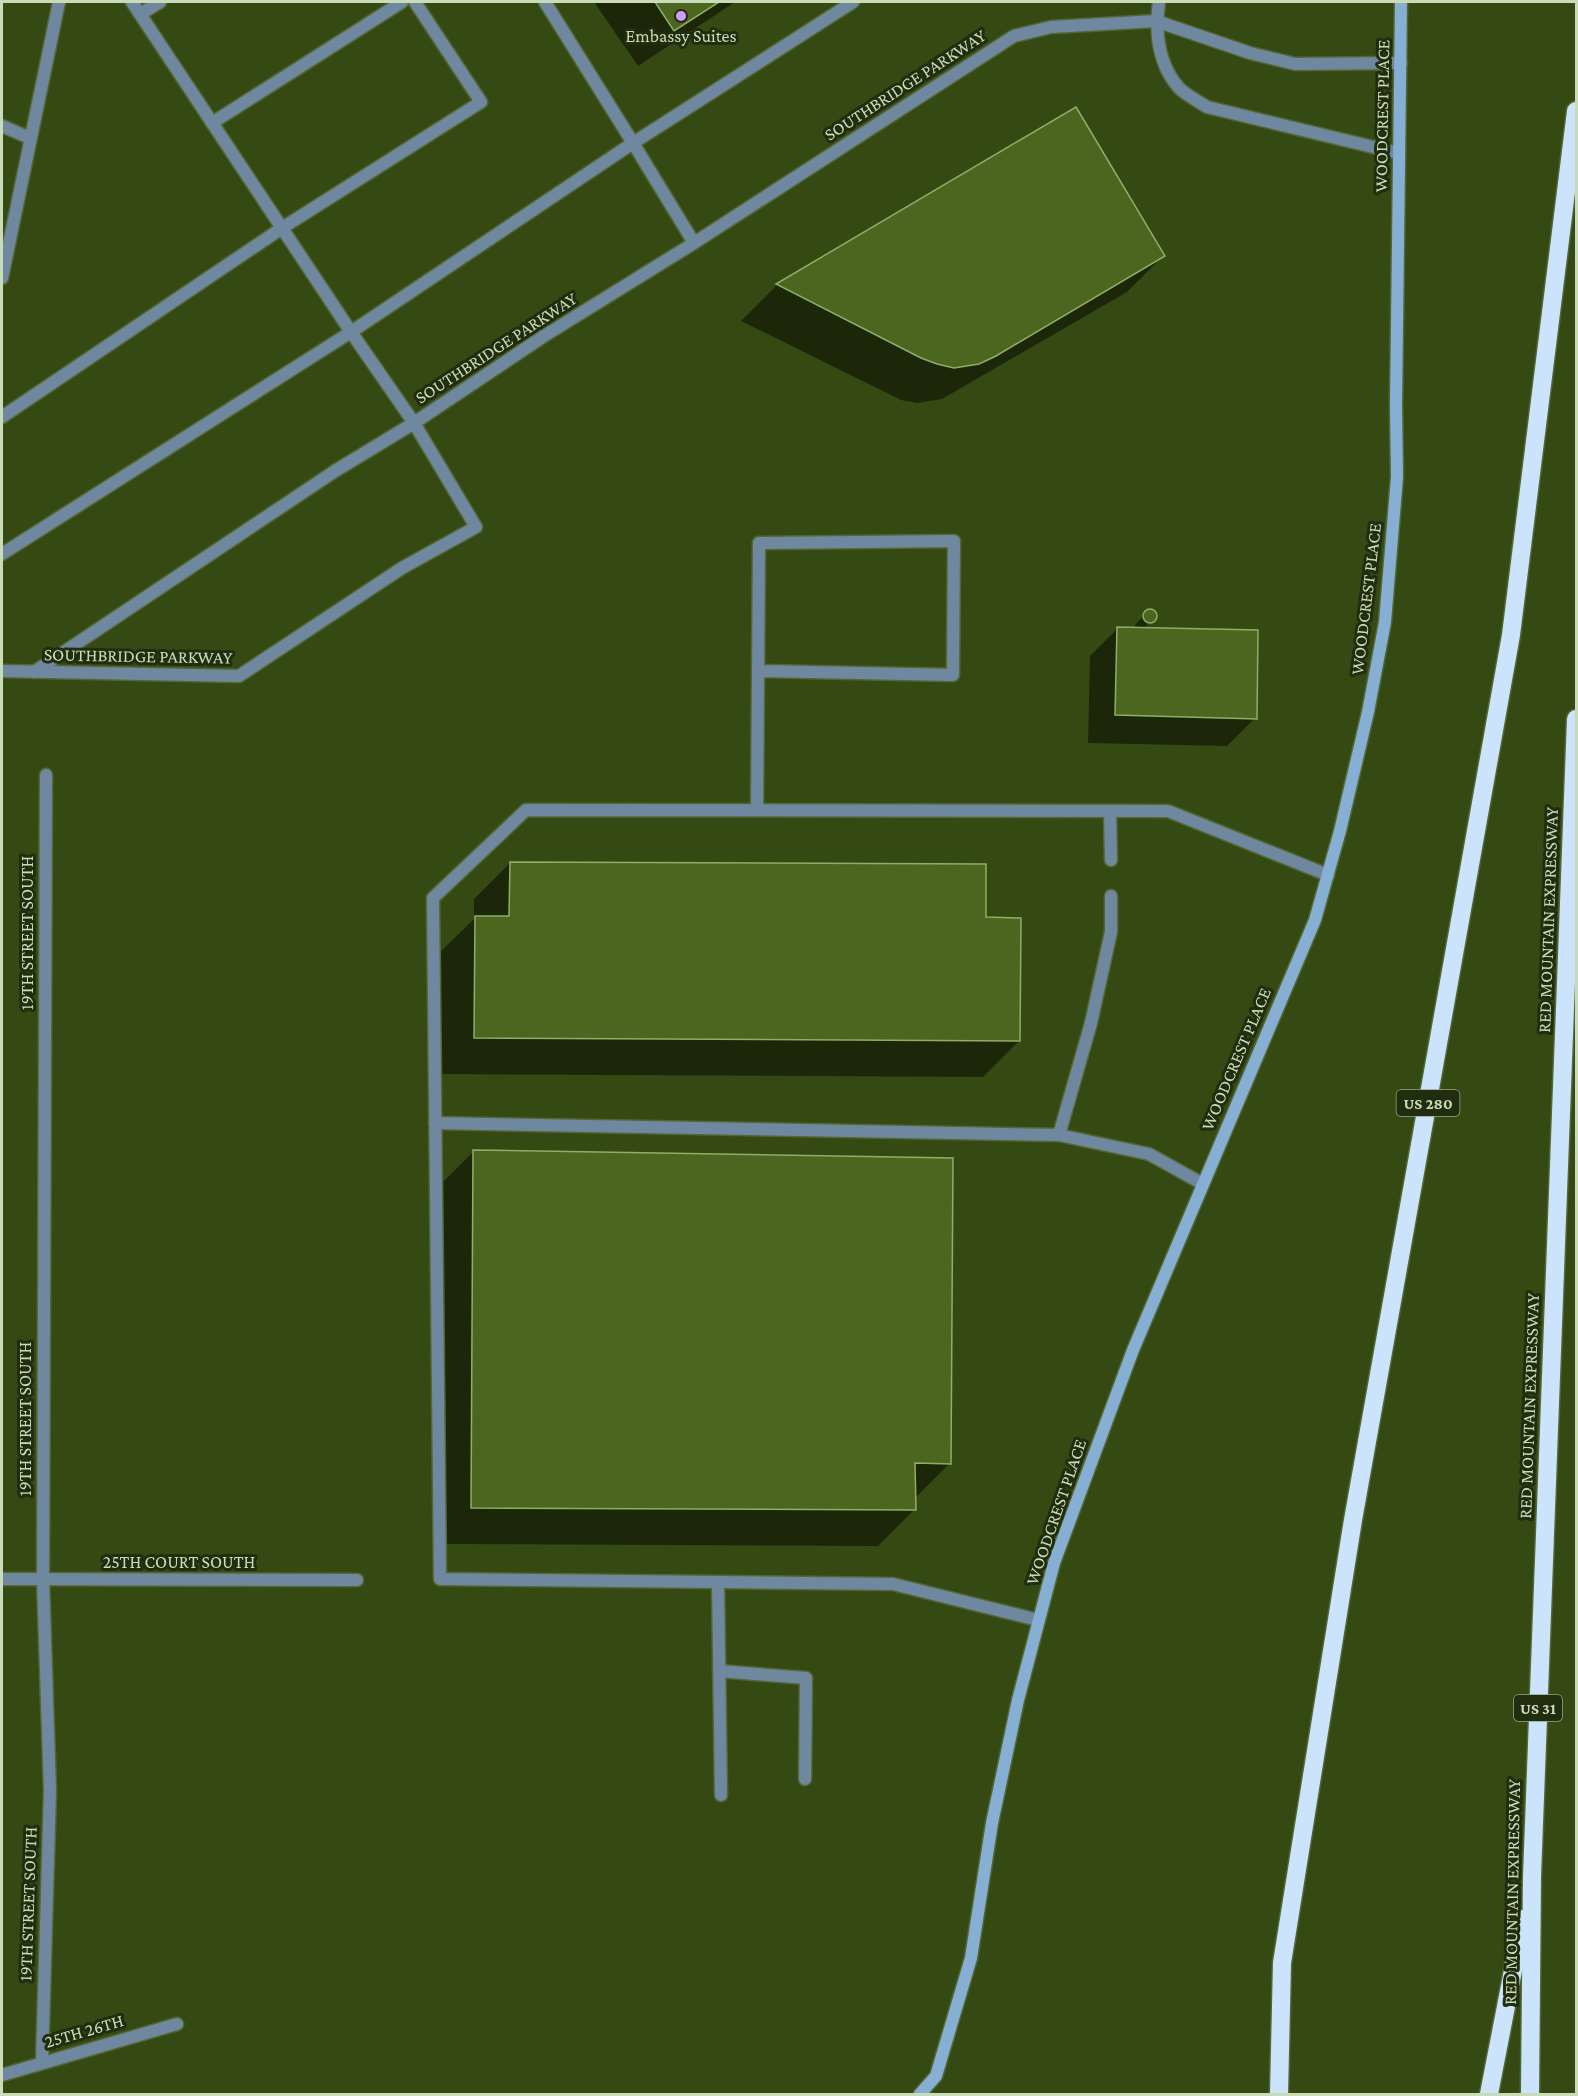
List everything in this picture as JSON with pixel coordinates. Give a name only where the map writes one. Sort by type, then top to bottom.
[{"type":"highway","name":"US 280","points":[[1279,2094],[1282,1963],[1353,1520],[1511,634],[1576,111]]},
{"type":"highway","name":"RED MOUNTAIN EXPRESSWAY","points":[[1530,2094],[1532,1876],[1576,719]]},
{"type":"highway","points":[[1489,2094],[1532,1876]]},
{"type":"street","points":[[2,278],[59,2]]},
{"type":"street","points":[[34,672],[335,471],[414,423],[132,2]]},
{"type":"street","points":[[140,14],[159,2]]},
{"type":"street","points":[[212,123],[402,2]]},
{"type":"street","points":[[2,417],[282,228],[481,102],[415,2]]},
{"type":"street","points":[[545,2],[694,243]]},
{"type":"street","points":[[2,554],[351,332],[633,142],[853,2]]},
{"type":"street","points":[[1159,2],[1156,21],[1162,62],[1180,89],[1207,106],[1398,153]]},
{"type":"street","name":"WOODCREST PLACE","points":[[920,2094],[936,2076],[971,1958],[992,1823],[1023,1676],[1054,1563],[1129,1361],[1315,920],[1340,831],[1368,712],[1385,622],[1397,477],[1401,2]]},
{"type":"street","name":"SOUTHBRIDGE PARKWAY","points":[[2,671],[239,676],[402,568],[476,527],[414,423],[544,336],[694,243],[1014,36],[1051,27],[1156,21],[1250,53],[1295,64],[1401,63]]},
{"type":"street","points":[[2,126],[30,138]]},
{"type":"street","points":[[757,810],[759,543],[954,541],[953,675],[759,671]]},
{"type":"street","name":"19TH STREET SOUTH","points":[[42,2062],[50,1791],[43,1580],[46,775]]},
{"type":"street","points":[[1038,1620],[893,1584],[440,1579],[433,898],[526,810],[1168,811],[1328,875]]},
{"type":"street","points":[[1110,811],[1111,860]]},
{"type":"street","points":[[1059,1135],[1091,1023],[1111,932],[1111,896]]},
{"type":"street","points":[[435,1123],[1059,1135],[1149,1154],[1203,1184]]},
{"type":"street","name":"25TH COURT SOUTH","points":[[2,1579],[357,1580]]},
{"type":"street","points":[[718,1582],[721,1795]]},
{"type":"street","points":[[719,1671],[806,1678],[805,1779]]},
{"type":"street","name":"25TH 26TH","points":[[2,2075],[177,2024]]},
{"type":"building","name":"Embassy Suites","points":[[655,2],[719,2],[674,31]]},
{"type":"building","points":[[1076,107],[1165,256],[996,356],[979,364],[954,368],[937,364],[776,284]]},
{"type":"building","points":[[1150,609],[1155,611],[1157,616],[1155,621],[1150,623],[1145,621],[1143,616],[1145,611]]},
{"type":"building","points":[[1117,627],[1258,630],[1257,719],[1115,715]]},
{"type":"building","points":[[510,862],[986,864],[986,917],[1021,918],[1020,1041],[474,1038],[475,916],[509,916]]},
{"type":"building","points":[[473,1150],[953,1158],[951,1464],[915,1463],[916,1510],[471,1508]]},
{"type":"place","name":"Embassy Suites","points":[[681,16]]}]
